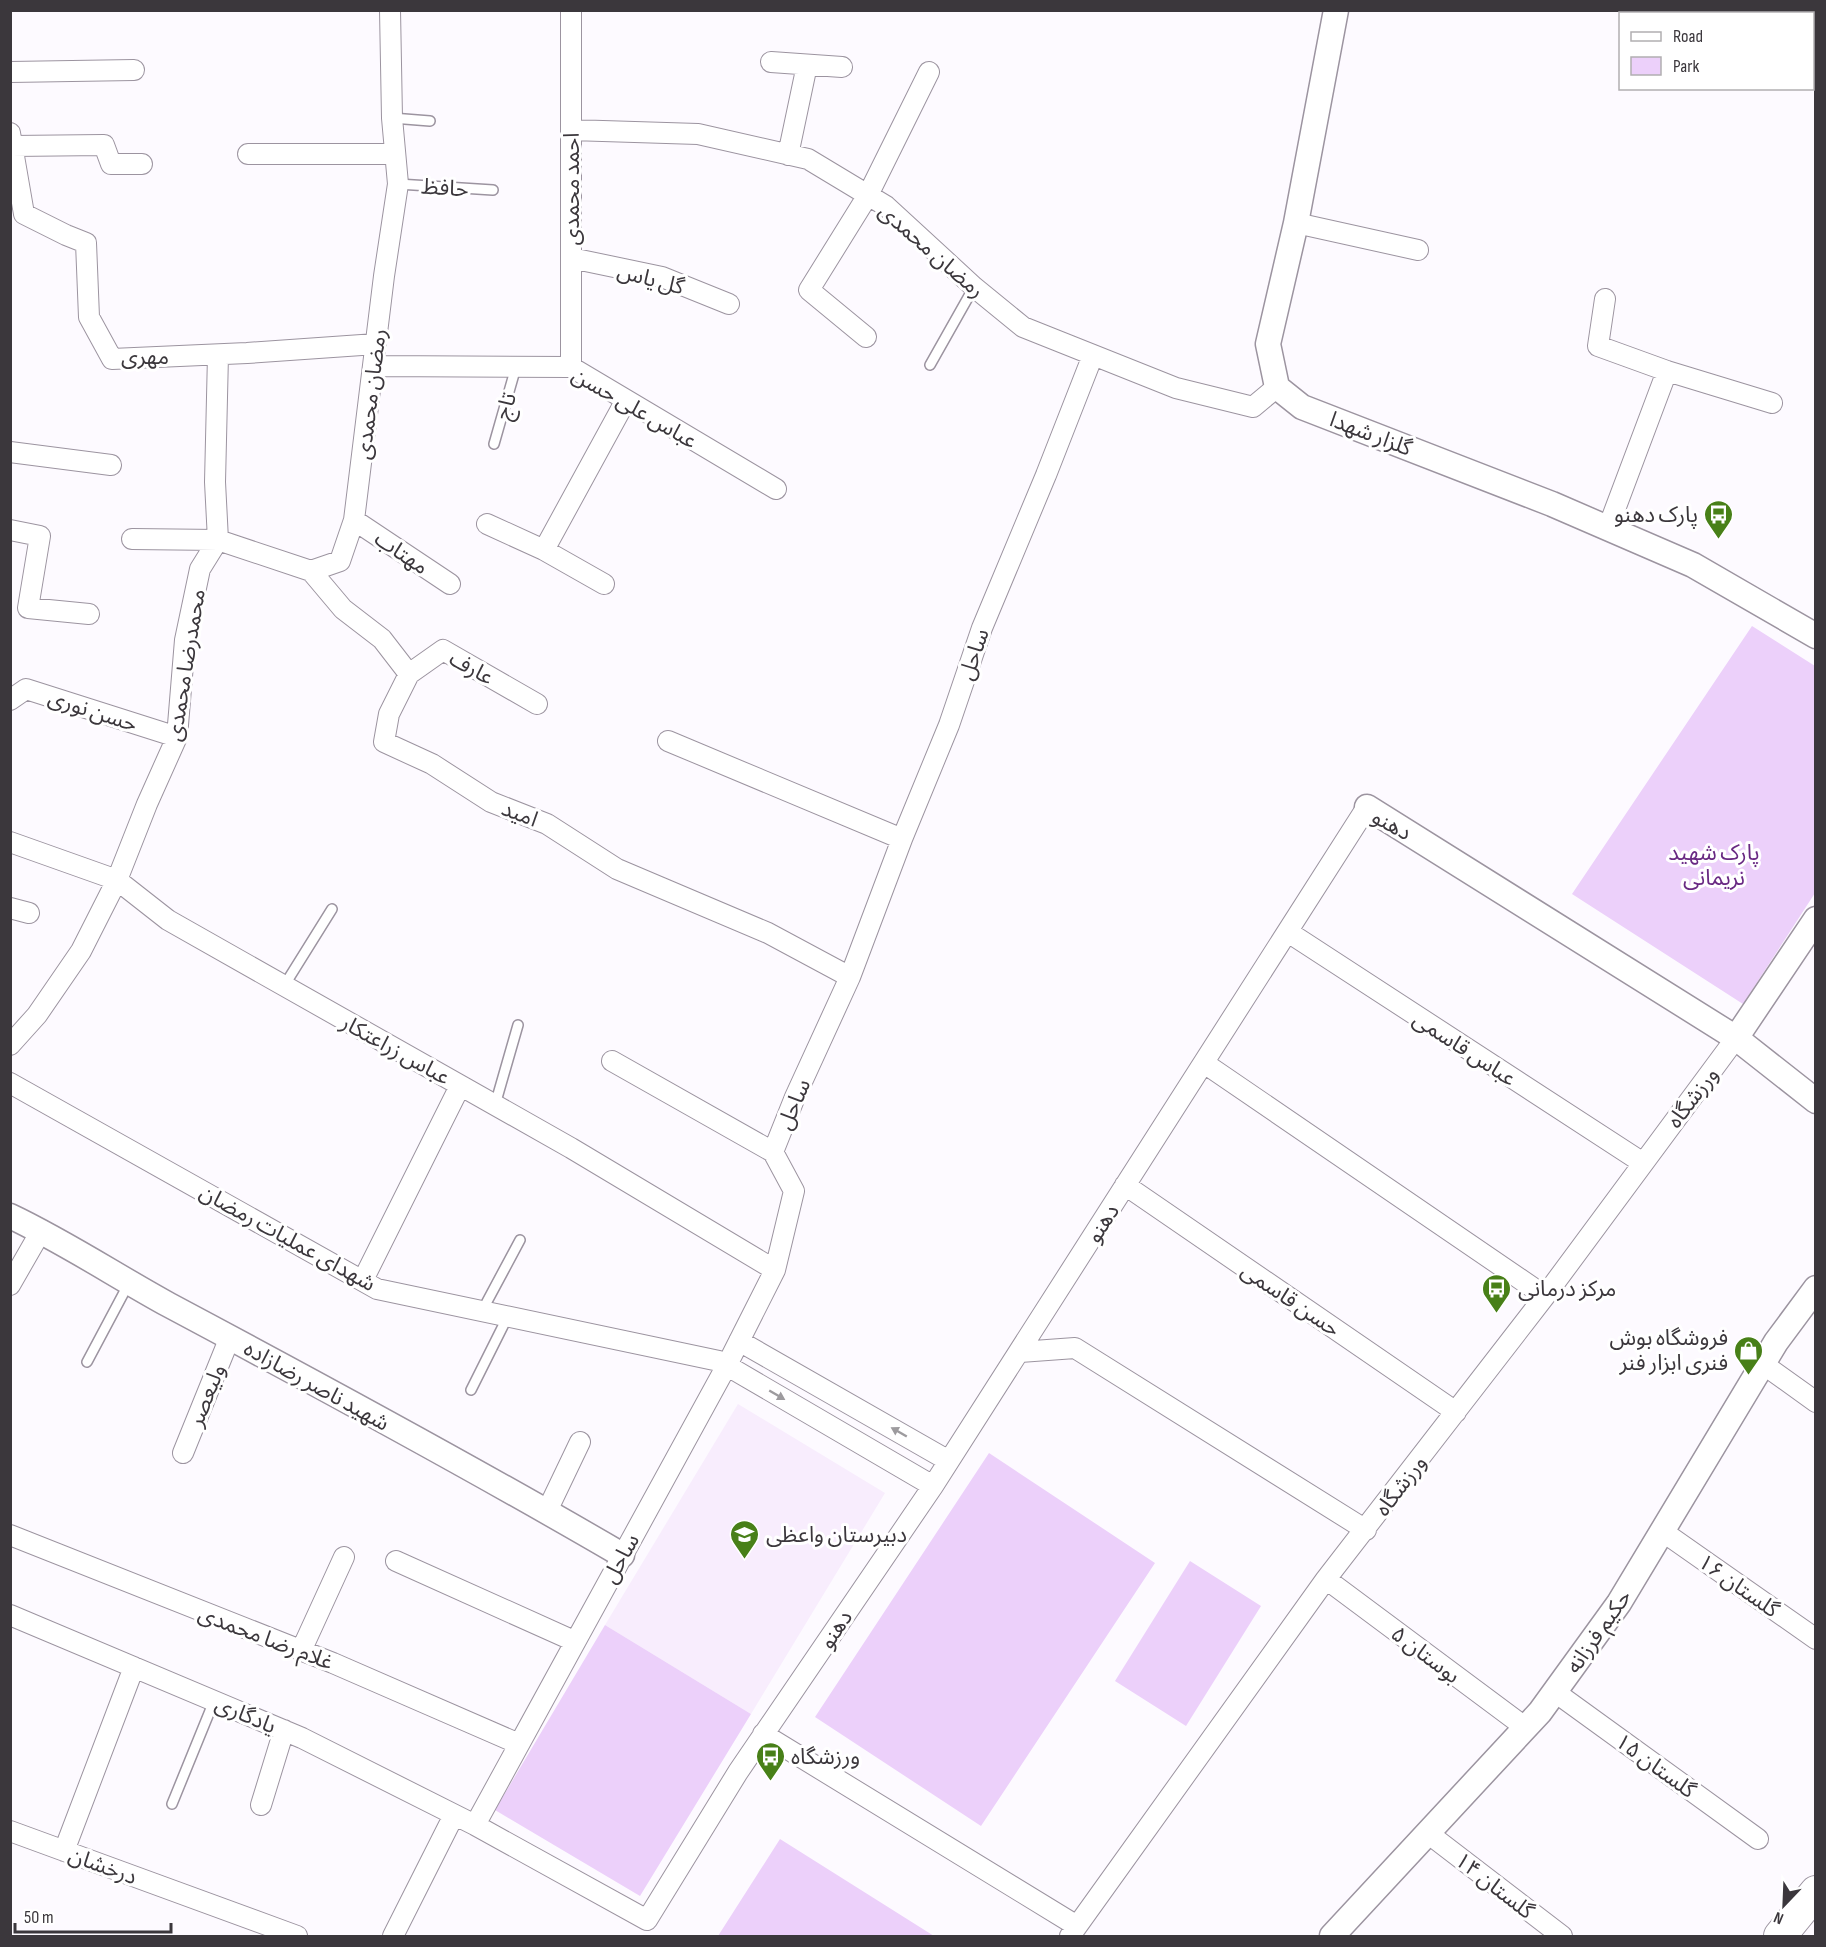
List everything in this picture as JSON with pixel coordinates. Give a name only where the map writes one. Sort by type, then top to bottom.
[{"type":"highway","points":[[1780,1936],[1815,1892]]},
{"type":"street","name":"رمضان محمدی","points":[[312,571],[339,561],[354,520],[398,184],[392,118],[390,10]]},
{"type":"street","name":"احمد محمدی","points":[[571,10],[571,367]]},
{"type":"street","points":[[1277,387],[1268,344],[1296,223],[1336,10]]},
{"type":"street","points":[[771,62],[842,67]]},
{"type":"street","points":[[788,155],[807,65]]},
{"type":"street","points":[[10,72],[134,70]]},
{"type":"street","points":[[866,337],[809,290],[868,195],[929,72]]},
{"type":"street","name":"رمضان محمدی","points":[[571,130],[698,134],[808,159],[886,206],[974,287],[1023,327],[1176,388],[1253,407],[1277,387]]},
{"type":"street","points":[[11,140],[104,145],[111,164],[141,164]]},
{"type":"street","name":"مهری","points":[[11,140],[24,214],[86,243],[89,317],[112,359],[218,355],[376,344]]},
{"type":"street","points":[[248,154],[395,154]]},
{"type":"street","points":[[1296,223],[1418,250]]},
{"type":"street","name":"گل یاس","points":[[571,258],[662,277],[729,304]]},
{"type":"street","points":[[1605,299],[1598,346],[1667,371],[1772,403]]},
{"type":"street","points":[[218,355],[215,483],[218,540]]},
{"type":"street","name":"ساحل","points":[[475,1825],[727,1365],[775,1270],[794,1191],[773,1152],[795,1097],[850,976],[902,839],[949,725],[982,628],[1093,355]]},
{"type":"street","name":"عباس علی حسن","points":[[374,366],[571,367],[776,489]]},
{"type":"street","points":[[1608,528],[1667,371]]},
{"type":"street","name":"گلزار شهدا","points":[[1277,387],[1302,407],[1552,504],[1693,565],[1815,636]]},
{"type":"street","points":[[544,550],[626,400]]},
{"type":"street","points":[[10,452],[111,465]]},
{"type":"street","name":"مهتاب","points":[[354,520],[450,584]]},
{"type":"street","points":[[487,524],[544,550],[604,584]]},
{"type":"street","points":[[10,530],[40,536],[28,608],[89,614]]},
{"type":"street","points":[[132,539],[218,540],[312,571],[343,609],[382,639],[409,674]]},
{"type":"street","name":"محمدرضا محمدی","points":[[10,1045],[37,1015],[81,951],[117,880],[177,737],[185,640],[200,569],[218,540]]},
{"type":"street","name":"عارف","points":[[409,674],[443,650],[537,704]]},
{"type":"street","name":"امید","points":[[409,674],[389,714],[384,742],[432,764],[491,802],[547,824],[618,869],[768,933],[850,976]]},
{"type":"street","name":"حسن نوری","points":[[10,700],[26,689],[177,737]]},
{"type":"street","points":[[668,741],[902,839]]},
{"type":"street","name":"دهنو","points":[[475,1825],[647,1920],[763,1734],[950,1461],[1367,807],[1736,1038],[1815,1101]]},
{"type":"street","name":"عباس زراعتکار","points":[[10,842],[117,880],[168,920],[495,1105],[775,1270]]},
{"type":"street","points":[[1736,1038],[1815,919]]},
{"type":"street","name":"عباس قاسمی","points":[[1288,932],[1643,1163]]},
{"type":"street","name":"ورزشگاه","points":[[1073,1931],[1326,1579],[1545,1296],[1736,1038]]},
{"type":"street","points":[[612,1061],[773,1152]]},
{"type":"street","points":[[1204,1063],[1545,1296]]},
{"type":"street","name":"شهدای عملیات رمضان","points":[[10,1083],[377,1289],[719,1361],[933,1486]]},
{"type":"street","points":[[363,1280],[460,1086]]},
{"type":"street","name":"حسن قاسمی","points":[[1125,1185],[1456,1412]]},
{"type":"street","name":"شهید ناصر رضازاده","points":[[10,1216],[547,1511],[622,1555]]},
{"type":"street","points":[[10,1284],[41,1231]]},
{"type":"street","name":"حکیم فرزانه","points":[[1335,1935],[1526,1728],[1555,1692],[1619,1603],[1762,1364],[1815,1288]]},
{"type":"street","name":"ولیعصر","points":[[183,1453],[230,1337]]},
{"type":"street","points":[[739,1341],[950,1461]]},
{"type":"street","points":[[1020,1352],[1075,1348],[1366,1530]]},
{"type":"street","points":[[1762,1364],[1815,1402]]},
{"type":"street","points":[[547,1511],[580,1442]]},
{"type":"street","name":"گلستان ۱۶","points":[[1662,1531],[1815,1639]]},
{"type":"street","name":"غلام رضا محمدی","points":[[10,1535],[301,1651],[519,1744]]},
{"type":"street","points":[[301,1651],[344,1557]]},
{"type":"street","points":[[396,1561],[574,1641]]},
{"type":"street","name":"بوستان ۵","points":[[1326,1579],[1526,1728]]},
{"type":"street","name":"یادگاری","points":[[10,1615],[284,1730],[475,1825]]},
{"type":"street","points":[[64,1851],[134,1667]]},
{"type":"street","name":"گلستان ۱۵","points":[[1555,1692],[1758,1839]]},
{"type":"street","points":[[261,1805],[284,1730]]},
{"type":"street","points":[[763,1734],[1073,1931]]},
{"type":"street","points":[[393,1936],[454,1815]]},
{"type":"street","name":"درخشان","points":[[10,1832],[297,1936]]},
{"type":"street","name":"گلستان ۱۴","points":[[1429,1834],[1562,1936]]},
{"type":"lane","points":[[392,118],[430,121]]},
{"type":"lane","name":"حافظ","points":[[398,184],[493,190]]},
{"type":"lane","points":[[930,365],[974,287]]},
{"type":"lane","name":"تاج","points":[[494,444],[516,367]]},
{"type":"lane","points":[[284,986],[332,909]]},
{"type":"lane","points":[[495,1105],[518,1025]]},
{"type":"lane","points":[[482,1311],[520,1240]]},
{"type":"lane","points":[[87,1362],[129,1283]]},
{"type":"lane","points":[[471,1390],[508,1316]]},
{"type":"lane","points":[[172,1804],[214,1701]]},
{"type":"shaded area","name":"دبیرستان واعظی","points":[[738,1404],[885,1493],[751,1714],[605,1625]]},
{"type":"green space","name":"پارک شهید نریمانی","points":[[1752,626],[1815,666],[1815,893],[1743,1004],[1572,894]]},
{"type":"green space","points":[[989,1453],[1155,1563],[981,1826],[815,1717]]},
{"type":"green space","points":[[1190,1561],[1261,1606],[1186,1726],[1115,1681]]},
{"type":"green space","points":[[605,1625],[751,1714],[640,1896],[495,1810]]},
{"type":"green space","points":[[780,1839],[934,1936],[718,1936]]},
{"type":"place","name":"پارک دهنو","points":[[1719,540]]},
{"type":"place","name":"مرکز درمانی","points":[[1497,1314]]},
{"type":"place","name":"فروشگاه بوش فنری ابزار فنر","points":[[1749,1376]]},
{"type":"place","name":"دبیرستان واعظی","points":[[745,1560]]},
{"type":"place","name":"ورزشگاه","points":[[770,1782]]}]
